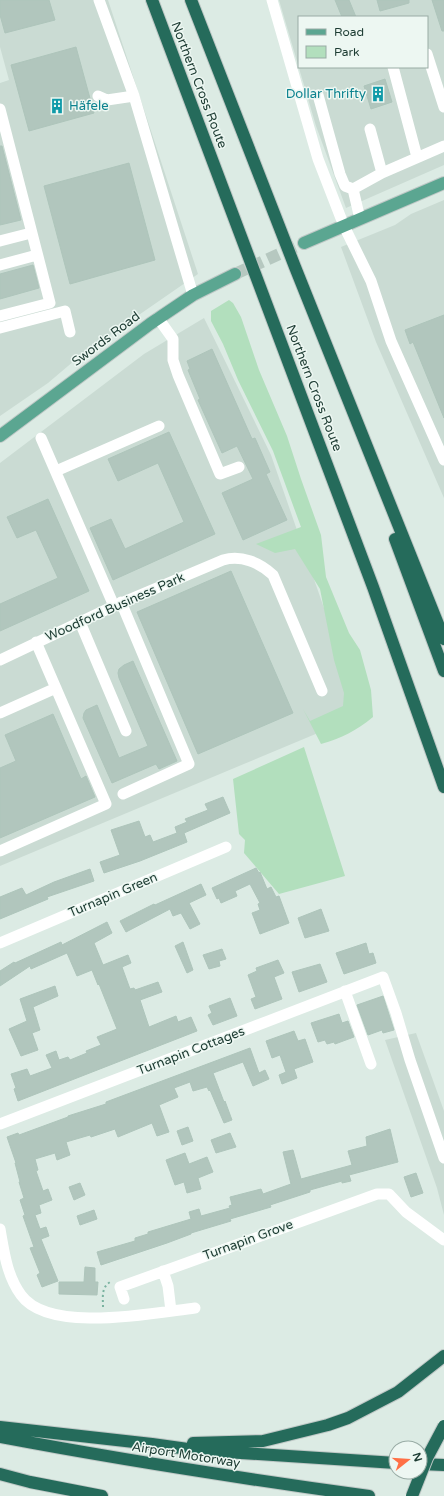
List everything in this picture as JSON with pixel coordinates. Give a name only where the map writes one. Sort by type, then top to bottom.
[{"type":"highway","name":"Northern Cross Route","points":[[152,0],[374,587],[444,787]]},
{"type":"highway","name":"Northern Cross Route","points":[[191,0],[295,267]]},
{"type":"highway","points":[[295,267],[444,639]]},
{"type":"highway","points":[[295,267],[444,671]]},
{"type":"highway","points":[[374,587],[444,769]]},
{"type":"highway","points":[[152,1444],[263,1441],[328,1425],[348,1418],[398,1392],[444,1356]]},
{"type":"highway","points":[[412,1496],[426,1458],[444,1426]]},
{"type":"highway","points":[[0,1427],[195,1450],[388,1462]]},
{"type":"highway","name":"Airport Motorway","points":[[0,1437],[230,1477],[369,1496]]},
{"type":"highway","points":[[428,1464],[444,1465]]},
{"type":"highway","points":[[0,1474],[30,1482],[102,1496]]},
{"type":"highway","points":[[30,1482],[69,1496]]},
{"type":"main road","points":[[304,243],[444,183]]},
{"type":"main road","name":"Swords Road","points":[[0,436],[158,318],[193,295],[235,274]]},
{"type":"street","points":[[99,0],[134,96],[193,295]]},
{"type":"street","points":[[272,0],[318,159],[344,226],[370,281],[392,342],[444,460]]},
{"type":"street","points":[[428,57],[444,107]]},
{"type":"street","points":[[393,68],[417,157]]},
{"type":"street","points":[[318,95],[340,174],[345,186],[353,189],[382,173],[444,146]]},
{"type":"street","points":[[98,96],[107,100],[134,96]]},
{"type":"street","points":[[0,109],[50,303],[0,316]]},
{"type":"street","points":[[370,129],[382,173]]},
{"type":"street","points":[[353,189],[360,219]]},
{"type":"street","points":[[0,241],[31,233]]},
{"type":"street","points":[[0,265],[37,255]]},
{"type":"street","points":[[0,328],[65,311],[70,332]]},
{"type":"street","points":[[158,318],[173,339],[173,360],[178,375],[220,474],[238,467]]},
{"type":"street","points":[[56,471],[159,426]]},
{"type":"street","points":[[41,438],[189,764],[123,794]]},
{"type":"street","name":"Woodford Business Park","points":[[0,660],[117,604],[223,560],[232,558],[243,559],[259,564],[273,575],[322,691]]},
{"type":"street","points":[[80,622],[126,731]]},
{"type":"street","points":[[0,851],[106,804],[36,642]]},
{"type":"street","points":[[0,713],[56,688]]},
{"type":"street","name":"Turnapin Green","points":[[0,943],[226,847]]},
{"type":"street","name":"Turnapin Cottages","points":[[0,1124],[382,977],[396,1013],[410,1060],[444,1158]]},
{"type":"street","points":[[345,991],[371,1064]]},
{"type":"street","name":"Turnapin Grove","points":[[120,1287],[377,1194],[389,1194],[406,1212],[444,1240]]},
{"type":"street","points":[[0,1229],[8,1269],[14,1284],[22,1297],[36,1307],[55,1315],[76,1318],[104,1318],[195,1308]]},
{"type":"street","points":[[163,1271],[168,1286],[171,1311]]},
{"type":"street","points":[[120,1287],[124,1300]]},
{"type":"path","points":[[104,1318],[103,1291],[105,1285],[113,1281],[120,1287]]},
{"type":"shaded area","points":[[0,0],[108,0],[198,274],[81,355],[48,383],[0,416],[0,83],[9,80],[0,47]]},
{"type":"shaded area","points":[[279,0],[444,0],[444,165],[346,208],[316,126],[299,68],[428,68],[428,16],[298,16],[298,65]]},
{"type":"shaded area","points":[[444,200],[444,498],[376,342],[341,247],[395,225],[411,214]]},
{"type":"shaded area","points":[[204,318],[271,455],[361,715],[0,866],[0,463],[144,354]]},
{"type":"shaded area","points":[[416,1033],[444,1111],[444,1215],[437,1188],[385,1040]]},
{"type":"green space","points":[[229,300],[233,303],[241,317],[259,370],[287,436],[321,535],[326,577],[349,633],[360,650],[371,690],[373,717],[348,734],[321,744],[303,709],[310,721],[343,706],[344,693],[334,660],[320,589],[295,549],[275,553],[256,544],[301,527],[273,451],[211,321],[211,311]]},
{"type":"green space","points":[[304,747],[345,876],[279,894],[244,853],[245,840],[239,834],[233,779]]},
{"type":"building","points":[[0,0],[49,0],[55,20],[5,33],[0,15]]},
{"type":"building","points":[[335,0],[349,0],[356,16],[342,16]]},
{"type":"building","points":[[377,0],[409,0],[409,3],[380,11]]},
{"type":"building","points":[[432,0],[444,0],[444,31],[442,31]]},
{"type":"building","points":[[76,47],[94,113],[29,131],[11,65]]},
{"type":"building","name":"Dollar Thrifty","points":[[385,79],[392,102],[371,109],[364,86]]},
{"type":"building","points":[[0,146],[2,146],[21,220],[0,225]]},
{"type":"building","points":[[129,163],[155,260],[70,284],[44,186]]},
{"type":"building","points":[[33,265],[39,288],[0,299],[0,274]]},
{"type":"building","points":[[444,315],[444,418],[413,342],[410,344],[405,330]]},
{"type":"building","points":[[212,349],[252,439],[255,438],[270,472],[266,474],[287,520],[243,540],[222,493],[253,479],[237,446],[222,453],[198,400],[200,399],[188,370],[190,369],[187,361]]},
{"type":"building","points":[[169,432],[215,534],[113,580],[90,528],[111,519],[125,549],[184,522],[158,463],[118,481],[108,459]]},
{"type":"building","points":[[48,499],[89,591],[0,631],[0,604],[58,578],[36,530],[17,538],[7,517]]},
{"type":"building","points":[[231,571],[293,713],[198,754],[137,612]]},
{"type":"building","points":[[133,661],[177,761],[159,769],[156,764],[112,783],[83,718],[86,710],[97,705],[119,758],[148,746],[118,673],[119,669],[124,665]]},
{"type":"building","points":[[53,714],[81,779],[86,776],[95,797],[0,838],[0,768],[16,761],[5,735]]},
{"type":"building","points":[[223,797],[230,813],[184,833],[187,842],[140,861],[104,873],[100,862],[120,855],[111,830],[139,821],[145,837],[150,835],[153,842],[177,833],[175,827],[187,822],[185,819],[208,810],[205,804]]},
{"type":"building","points":[[256,868],[259,873],[260,872],[267,889],[271,887],[276,897],[279,896],[289,923],[260,934],[252,913],[260,910],[258,904],[260,903],[250,884],[235,891],[237,896],[221,903],[219,898],[217,899],[212,888]]},
{"type":"building","points":[[90,869],[94,881],[47,897],[48,899],[0,919],[0,897],[22,888],[26,895],[54,882]]},
{"type":"building","points":[[201,884],[206,895],[189,903],[200,924],[190,929],[181,913],[173,916],[170,909],[126,932],[120,921],[154,904],[155,905]]},
{"type":"building","points":[[321,909],[329,931],[305,938],[298,918]]},
{"type":"building","points":[[107,922],[112,933],[94,943],[103,965],[128,955],[131,963],[122,967],[130,989],[134,988],[135,990],[158,982],[162,992],[140,1000],[149,1027],[176,1016],[178,1022],[191,1017],[197,1031],[18,1101],[14,1089],[16,1088],[11,1074],[27,1069],[30,1076],[52,1068],[46,1055],[56,1051],[59,1060],[68,1057],[70,1060],[101,1045],[97,1037],[117,1029],[92,970],[77,976],[67,953],[31,969],[30,966],[0,986],[0,971],[14,962],[15,963],[61,942],[62,945]]},
{"type":"building","points":[[183,942],[193,970],[187,973],[175,946]]},
{"type":"building","points":[[366,943],[369,954],[373,953],[376,963],[344,974],[336,953]]},
{"type":"building","points":[[222,949],[226,959],[219,961],[220,966],[209,969],[203,955]]},
{"type":"building","points":[[278,960],[284,973],[274,977],[282,999],[255,1009],[251,999],[256,997],[248,975],[257,971],[256,968]]},
{"type":"building","points":[[320,964],[327,982],[299,992],[292,972]]},
{"type":"building","points":[[55,986],[58,996],[33,1007],[40,1030],[32,1033],[38,1050],[21,1056],[9,1029],[27,1021],[20,999]]},
{"type":"building","points":[[383,996],[394,1030],[383,1033],[382,1030],[368,1035],[357,1005]]},
{"type":"building","points":[[230,998],[237,1016],[213,1025],[208,1015],[212,1013],[209,1006]]},
{"type":"building","points":[[339,1014],[342,1023],[348,1021],[354,1037],[335,1044],[334,1042],[327,1044],[325,1040],[318,1042],[311,1023]]},
{"type":"building","points":[[294,1031],[298,1041],[305,1039],[313,1062],[294,1069],[297,1078],[282,1084],[279,1075],[286,1072],[280,1055],[272,1058],[266,1041]]},
{"type":"building","points":[[250,1048],[259,1073],[265,1070],[269,1079],[253,1086],[243,1062],[213,1073],[232,1120],[224,1123],[210,1090],[209,1091],[207,1087],[193,1091],[190,1082],[174,1088],[178,1097],[159,1105],[169,1132],[157,1136],[152,1123],[118,1137],[115,1129],[91,1137],[90,1135],[66,1142],[70,1155],[57,1160],[55,1153],[35,1159],[38,1170],[36,1171],[43,1191],[48,1189],[52,1200],[39,1205],[41,1213],[35,1215],[40,1229],[46,1227],[49,1236],[41,1239],[58,1281],[42,1287],[37,1275],[40,1273],[30,1248],[34,1247],[23,1216],[25,1215],[20,1200],[24,1198],[19,1182],[16,1163],[7,1137],[18,1133],[19,1135],[68,1116],[106,1104],[106,1102]]},
{"type":"building","points":[[188,1127],[193,1141],[182,1145],[177,1131]]},
{"type":"building","points":[[390,1129],[398,1162],[349,1175],[351,1181],[342,1183],[342,1181],[310,1190],[310,1192],[270,1205],[271,1207],[230,1219],[231,1221],[191,1233],[167,1243],[101,1265],[97,1252],[135,1241],[135,1238],[148,1234],[148,1232],[191,1219],[189,1212],[199,1209],[201,1216],[230,1208],[229,1206],[232,1205],[230,1197],[261,1189],[263,1194],[291,1184],[283,1152],[293,1150],[301,1179],[352,1165],[348,1151],[367,1146],[366,1137]]},
{"type":"building","points":[[230,1133],[236,1147],[216,1153],[211,1140]]},
{"type":"building","points":[[185,1153],[189,1164],[207,1157],[213,1172],[198,1178],[201,1189],[187,1193],[184,1182],[175,1185],[166,1160]]},
{"type":"building","points":[[416,1173],[423,1193],[411,1197],[404,1177]]},
{"type":"building","points":[[80,1183],[85,1195],[74,1200],[69,1187]]},
{"type":"building","points":[[94,1210],[97,1219],[80,1225],[77,1216]]},
{"type":"building","points":[[85,1267],[95,1268],[95,1282],[98,1282],[97,1295],[59,1294],[59,1282],[84,1282]]},
{"type":"tunnel","points":[[235,274],[304,243]]},
{"type":"place","name":"Dollar Thrifty","points":[[378,94]]},
{"type":"place","name":"Häfele","points":[[57,106]]}]
